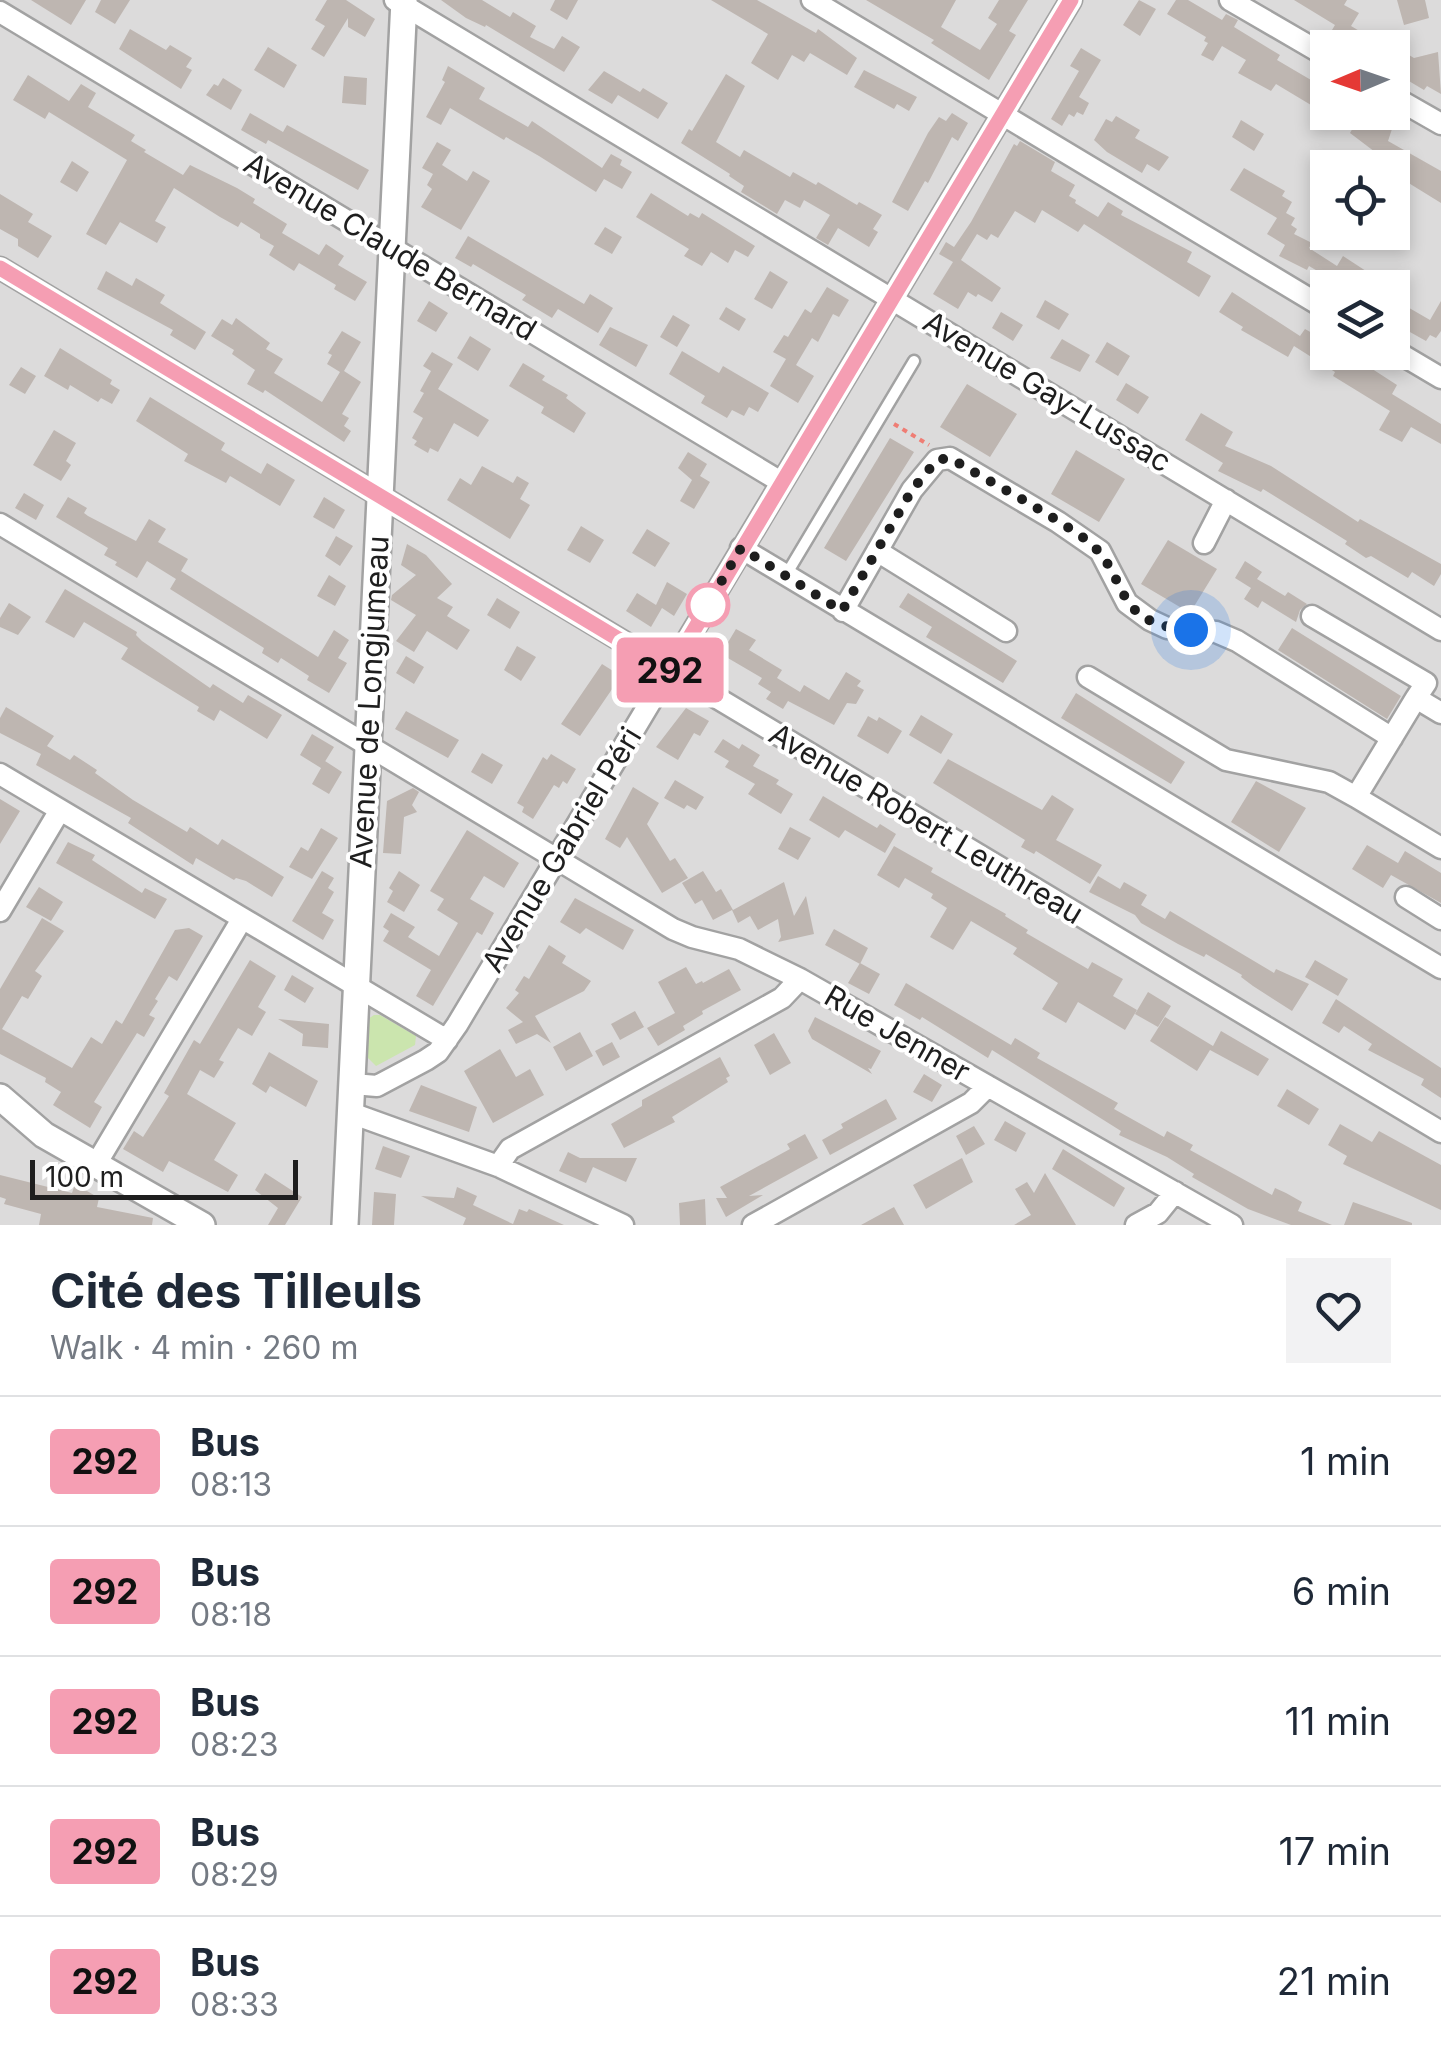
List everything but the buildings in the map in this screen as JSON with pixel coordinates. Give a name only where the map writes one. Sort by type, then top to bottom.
[{"type":"street","points":[[812,0],[1310,299]]},
{"type":"street","name":"Avenue Gabriel Péri","points":[[352,1084],[377,1086],[426,1060],[447,1040],[1071,0]]},
{"type":"street","points":[[1230,0],[1310,47]]},
{"type":"street","name":"Avenue de Longjumeau","points":[[345,1225],[401,2]]},
{"type":"street","name":"Avenue Gay-Lussac","points":[[401,2],[1441,630]]},
{"type":"street","name":"Avenue Claude Bernard","points":[[0,12],[781,482]]},
{"type":"street","points":[[1410,106],[1441,124]]},
{"type":"street","name":"Avenue Robert Leuthreau","points":[[0,268],[1441,1132]]},
{"type":"street","points":[[1410,360],[1441,378]]},
{"type":"street","points":[[842,611],[912,490],[937,460],[950,458],[1100,551],[1127,603],[1150,620],[1167,628],[1216,632],[1237,641],[1392,738]]},
{"type":"street","points":[[1204,543],[1226,500]]},
{"type":"street","name":"Rue Jenner","points":[[0,524],[674,929],[740,949],[800,979],[1232,1225]]},
{"type":"street","points":[[741,548],[1441,968]]},
{"type":"street","points":[[878,551],[1006,631]]},
{"type":"street","points":[[1312,616],[1426,683],[1356,797]]},
{"type":"street","points":[[1088,677],[1226,760],[1329,782],[1441,848]]},
{"type":"street","points":[[1416,698],[1441,713]]},
{"type":"street","points":[[0,774],[447,1040]]},
{"type":"street","points":[[0,911],[60,810]]},
{"type":"street","points":[[1406,897],[1441,920]]},
{"type":"street","points":[[95,1166],[242,919]]},
{"type":"street","points":[[498,1166],[510,1149],[782,998],[800,979]]},
{"type":"street","points":[[753,1225],[971,1103],[988,1086]]},
{"type":"street","points":[[0,1097],[44,1135],[196,1224]]},
{"type":"street","points":[[351,1113],[498,1166],[622,1225]]},
{"type":"street","points":[[1136,1225],[1158,1212],[1175,1192]]},
{"type":"lane","points":[[785,576],[914,362]]},
{"type":"path","points":[[882,416],[950,458]]},
{"type":"shaded area","points":[[0,0],[1441,0],[1441,1225],[0,1225]]},
{"type":"green space","points":[[374,1015],[416,1036],[415,1045],[376,1066],[366,1056],[368,1019]]},
{"type":"bus line","name":"292","points":[[0,268],[670,670],[1071,0]]},
{"type":"route","points":[[708,605],[701,616],[741,548],[842,611],[912,490],[937,460],[950,458],[1084,538],[1100,551],[1127,603],[1150,620],[1167,628],[1191,630]]}]
